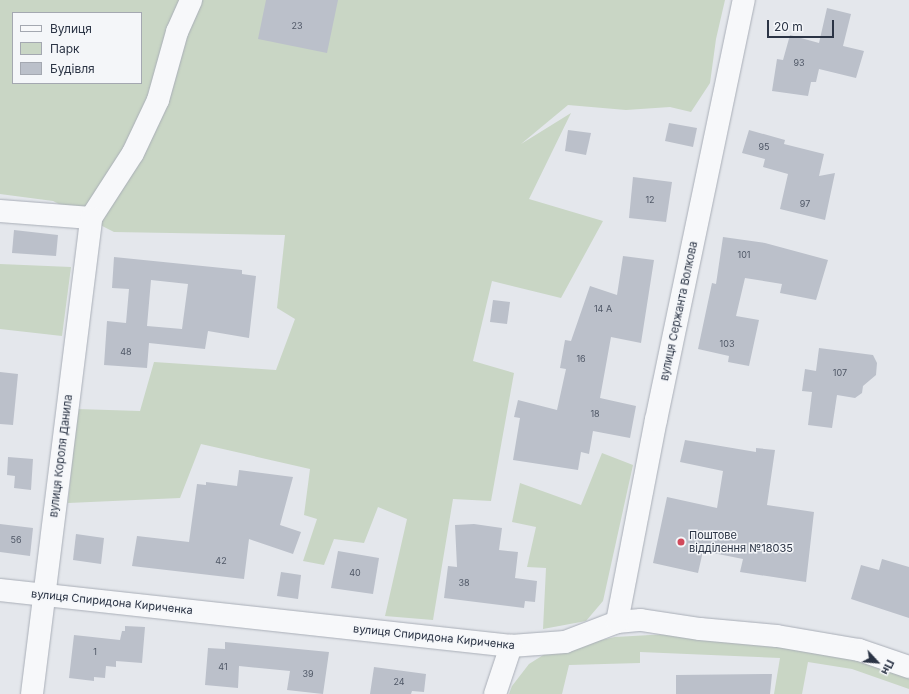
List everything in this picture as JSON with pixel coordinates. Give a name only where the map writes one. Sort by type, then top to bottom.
[{"type":"street","points":[[0,211],[91,218],[133,153],[158,100],[177,32],[191,0]]},
{"type":"street","name":"вулиця Сержанта Волкова","points":[[617,622],[656,420],[744,0]]},
{"type":"street","name":"вулиця Короля Данила","points":[[32,694],[43,594],[91,218]]},
{"type":"street","name":"вулиця Спиридона Кириченка","points":[[0,590],[510,646],[565,642],[617,622],[641,620],[700,629],[778,636],[858,650],[909,667]]},
{"type":"street","points":[[496,694],[510,646]]},
{"type":"green space","points":[[0,0],[725,0],[716,39],[710,83],[691,112],[670,107],[626,110],[568,105],[521,144],[571,113],[529,199],[603,221],[561,298],[492,281],[473,361],[514,373],[491,501],[453,499],[433,620],[385,616],[407,519],[378,507],[364,543],[334,539],[324,565],[303,561],[317,519],[304,515],[310,469],[201,444],[180,498],[68,503],[77,409],[140,411],[154,362],[276,370],[295,319],[277,308],[285,235],[114,232],[53,201],[0,194]]},
{"type":"green space","points":[[0,264],[71,267],[62,336],[0,329]]},
{"type":"green space","points":[[602,453],[633,465],[603,601],[586,621],[543,629],[546,568],[527,567],[536,527],[512,522],[520,483],[581,505]]},
{"type":"green space","points":[[668,634],[835,652],[909,678],[909,689],[852,669],[808,662],[802,694],[774,694],[780,658],[640,652],[640,663],[569,665],[562,694],[509,694],[512,686],[529,664],[548,652],[615,637]]},
{"type":"building","points":[[266,0],[338,0],[327,53],[258,39]]},
{"type":"building","points":[[827,8],[851,14],[843,46],[864,51],[856,78],[819,69],[816,82],[811,82],[808,96],[772,91],[777,59],[783,60],[790,35],[819,43]]},
{"type":"building","points":[[669,123],[697,128],[693,147],[665,141]]},
{"type":"building","points":[[568,130],[591,133],[586,155],[565,151]]},
{"type":"building","points":[[749,130],[785,140],[784,144],[824,154],[819,176],[835,173],[825,220],[780,209],[788,174],[763,167],[765,159],[742,153]]},
{"type":"building","points":[[633,177],[672,182],[666,222],[629,218]]},
{"type":"building","points":[[14,230],[58,235],[56,256],[12,253]]},
{"type":"building","points":[[723,237],[765,243],[828,260],[816,300],[780,293],[782,284],[745,278],[736,316],[759,320],[749,366],[728,362],[729,356],[698,349],[712,283],[716,284]]},
{"type":"building","points":[[623,256],[654,260],[641,343],[611,337],[600,398],[636,406],[630,438],[593,431],[589,454],[581,452],[578,470],[513,460],[520,418],[514,417],[518,400],[557,410],[566,369],[560,368],[565,340],[571,341],[590,286],[617,295]]},
{"type":"building","points":[[114,257],[242,270],[242,274],[256,276],[249,338],[208,331],[205,349],[149,343],[147,368],[104,365],[107,321],[126,323],[129,289],[112,288]],"holes":[[[151,280],[188,284],[182,329],[147,326]]]},
{"type":"building","points":[[493,300],[510,302],[507,324],[490,322]]},
{"type":"building","points":[[819,348],[873,355],[877,363],[876,375],[863,386],[862,393],[855,398],[837,395],[832,428],[808,425],[812,392],[802,391],[805,369],[816,371]]},
{"type":"building","points":[[0,372],[18,374],[13,425],[0,424]]},
{"type":"building","points":[[685,440],[756,452],[756,448],[775,450],[767,505],[814,512],[806,582],[740,572],[743,559],[703,551],[698,573],[653,563],[667,497],[717,508],[723,471],[680,462]]},
{"type":"building","points":[[8,457],[33,459],[31,490],[14,488],[15,476],[7,475]]},
{"type":"building","points":[[239,470],[293,477],[280,525],[301,532],[293,554],[249,539],[244,579],[132,566],[137,536],[189,542],[197,484],[206,485],[206,482],[237,486]]},
{"type":"building","points":[[0,524],[33,528],[30,556],[0,552]]},
{"type":"building","points":[[474,524],[502,528],[499,550],[518,552],[515,578],[537,581],[535,602],[525,601],[524,608],[444,598],[448,566],[457,567],[455,525]]},
{"type":"building","points":[[76,534],[104,538],[101,564],[73,560]]},
{"type":"building","points":[[338,551],[379,558],[373,594],[331,588]]},
{"type":"building","points":[[882,559],[909,567],[909,618],[851,599],[861,565],[879,570]]},
{"type":"building","points":[[281,572],[301,575],[298,599],[277,596]]},
{"type":"building","points":[[125,626],[145,627],[142,663],[116,661],[116,667],[106,666],[105,678],[94,677],[94,681],[69,678],[74,635],[120,640],[122,631],[125,631]]},
{"type":"building","points":[[225,642],[329,652],[323,694],[287,690],[290,671],[239,666],[238,688],[205,685],[208,648],[225,649]]},
{"type":"building","points":[[374,667],[426,674],[424,692],[412,691],[411,694],[370,694]]},
{"type":"building","points":[[772,674],[770,694],[676,694],[676,675]]},
{"type":"place","name":"Поштове відділення №18035","points":[[681,542]]}]
